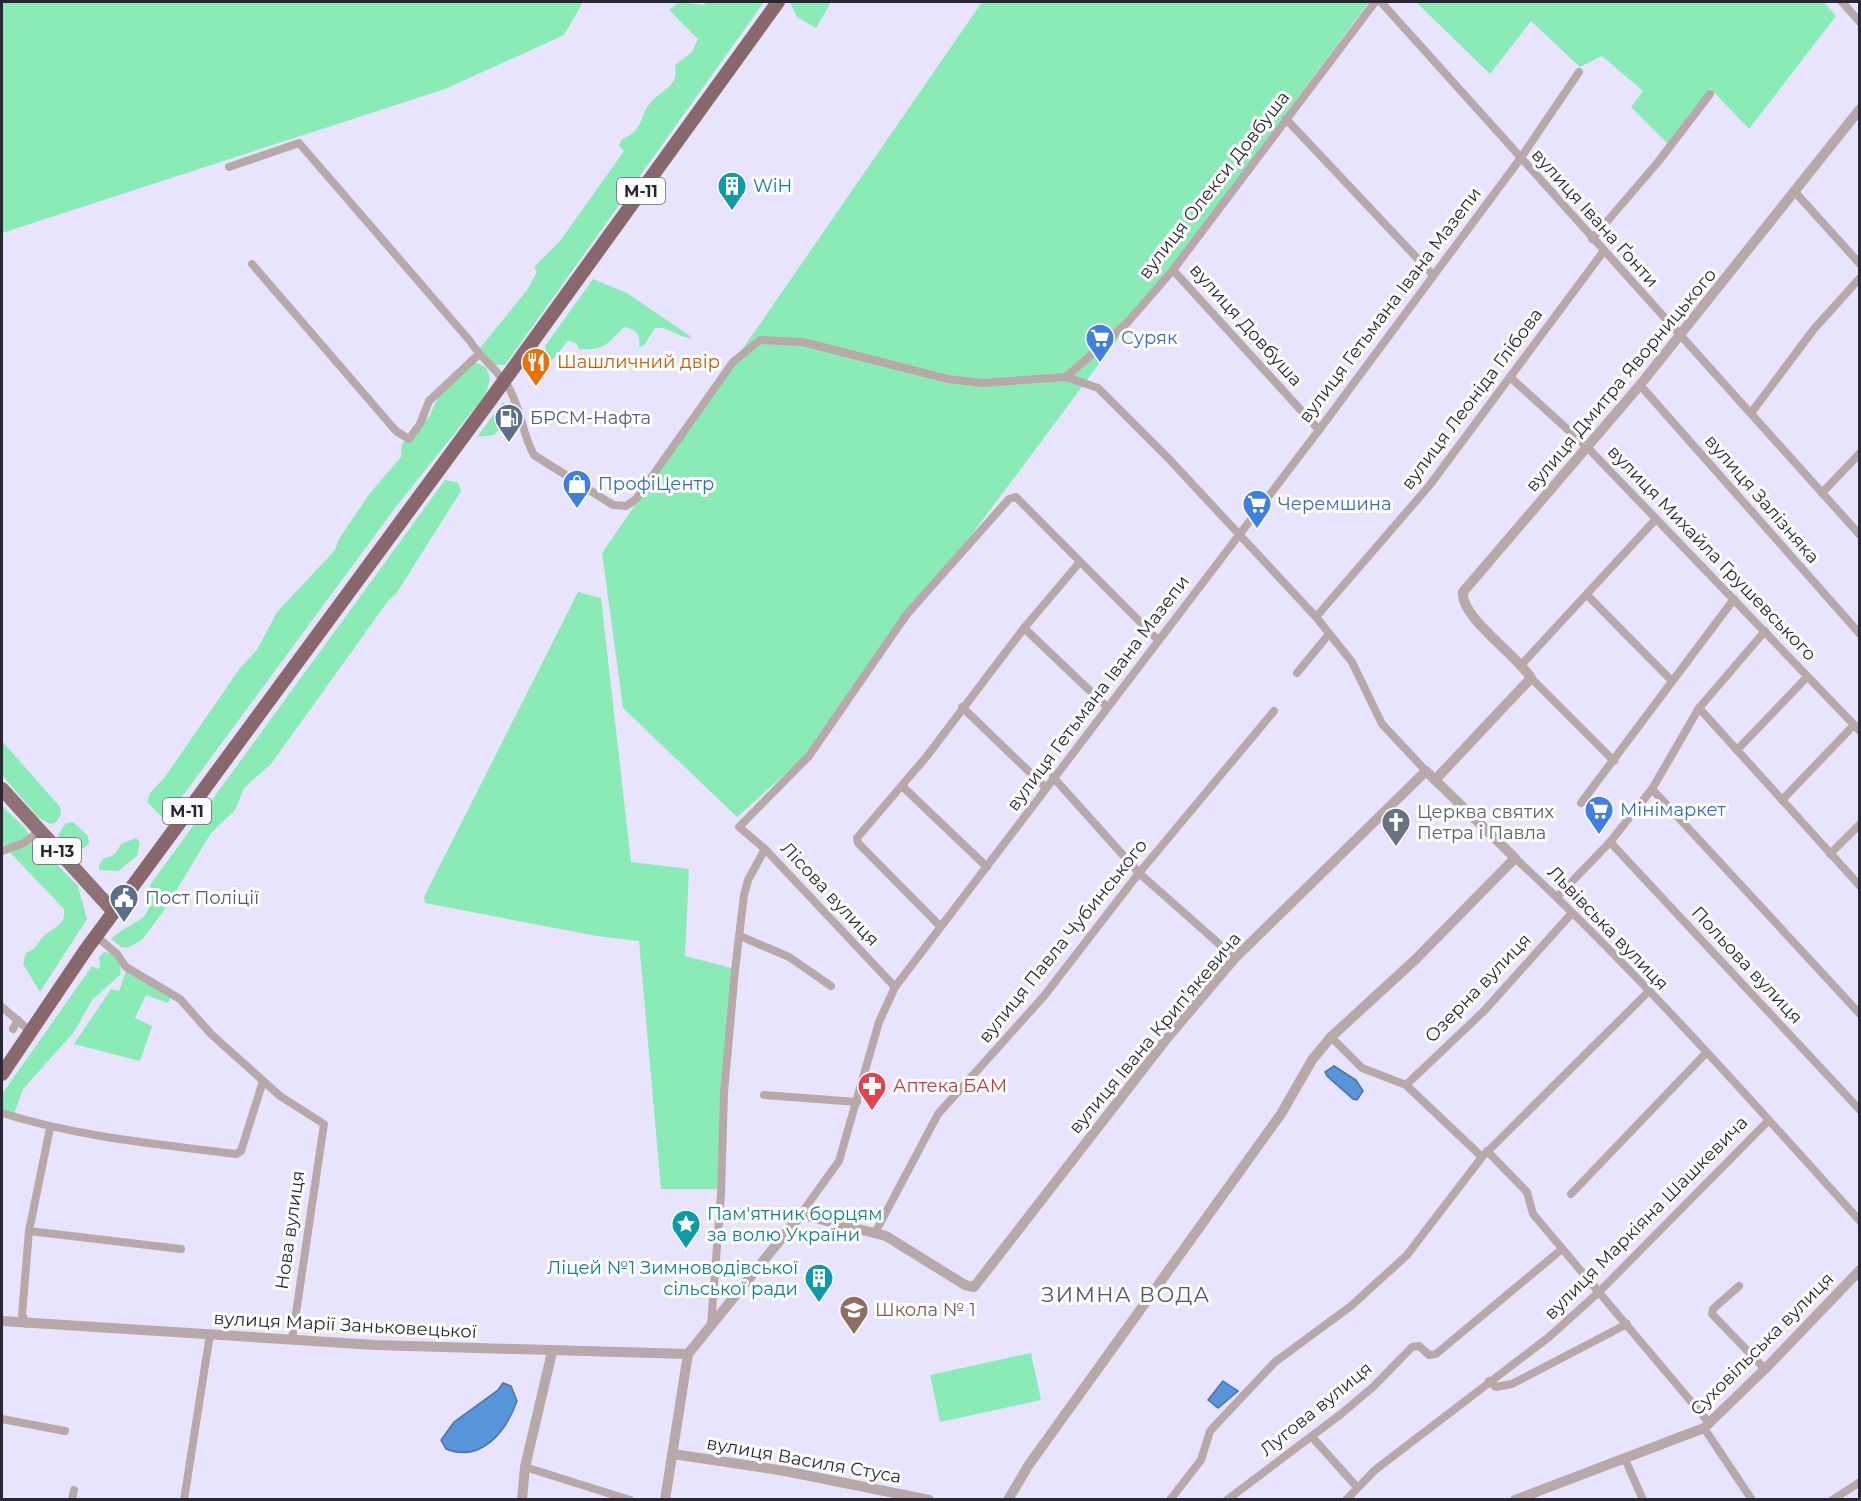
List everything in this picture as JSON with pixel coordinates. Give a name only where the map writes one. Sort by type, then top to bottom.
[{"type":"highway","name":"М-11","points":[[2,1074],[96,936],[504,381],[778,2]]},
{"type":"main road","name":"Н-13","points":[[2,789],[114,912]]},
{"type":"street","name":"вулиця Олекси Довбуша","points":[[1066,377],[1127,322],[1173,270],[1375,2]]},
{"type":"street","name":"вулиця Івана Ґонти","points":[[1381,2],[1603,252],[1860,535]]},
{"type":"street","points":[[1842,2],[1860,22]]},
{"type":"street","points":[[1852,14],[1860,4]]},
{"type":"street","name":"вулиця Гетьмана Івана Мазепи","points":[[688,1354],[798,1218],[839,1161],[879,1022],[895,987],[1157,639],[1318,430],[1520,159],[1579,72]]},
{"type":"street","points":[[1592,239],[1658,162],[1710,94]]},
{"type":"street","name":"вулиця Дмитра Яворницького","points":[[1522,664],[1478,622],[1463,601],[1463,592],[1641,385],[1860,109]]},
{"type":"street","points":[[1287,119],[1432,275]]},
{"type":"street","points":[[229,167],[299,143],[470,341],[478,354],[504,381],[511,391],[527,443],[534,455],[612,505],[626,506],[636,499],[733,362],[760,340],[803,342],[948,379],[971,381],[1066,377]]},
{"type":"street","points":[[1796,192],[1860,264]]},
{"type":"street","name":"вулиця Леоніда Глібова","points":[[1316,617],[1429,486],[1603,252]]},
{"type":"street","points":[[252,264],[388,423],[405,438],[409,439],[420,424],[429,401],[478,354]]},
{"type":"street","name":"вулиця Довбуша","points":[[1173,270],[1318,430]]},
{"type":"street","points":[[1750,413],[1814,329],[1860,278]]},
{"type":"street","name":"Львівська вулиця","points":[[1066,377],[1098,388],[1113,400],[1240,534],[1316,617],[1352,662],[1382,724],[1425,771],[1557,897],[1706,1053],[1860,1221]]},
{"type":"street","name":"вулиця Михайла Грушевського","points":[[1510,377],[1588,448],[1857,728]]},
{"type":"street","name":"вулиця Залізняка","points":[[1641,385],[1860,634]]},
{"type":"street","points":[[1822,493],[1856,460],[1860,453]]},
{"type":"street","name":"Лісова вулиця","points":[[895,987],[765,849],[739,827],[809,756],[907,615],[1009,499],[1016,497],[1078,563]]},
{"type":"street","points":[[1614,761],[1531,678],[1522,664],[1656,519]]},
{"type":"street","points":[[940,926],[857,841],[860,832],[902,786],[1024,628],[1078,563],[1157,639]]},
{"type":"street","points":[[1587,594],[1671,680]]},
{"type":"street","points":[[1581,803],[1614,761],[1671,680],[1734,599]]},
{"type":"street","points":[[1024,628],[1107,707]]},
{"type":"street","points":[[1557,897],[1610,843],[1652,789],[1699,708],[1765,631]]},
{"type":"street","points":[[1297,673],[1329,634]]},
{"type":"street","points":[[1737,750],[1807,677]]},
{"type":"street","points":[[1435,780],[1531,678]]},
{"type":"street","points":[[962,707],[1046,788]]},
{"type":"street","points":[[1699,708],[1860,886]]},
{"type":"street","name":"вулиця Павла Чубинського","points":[[875,1233],[938,1114],[1044,996],[1139,873],[1274,711]]},
{"type":"street","points":[[1782,800],[1857,728]]},
{"type":"street","name":"вулиця Івана Крипʼякевича","points":[[875,1233],[897,1242],[965,1286],[974,1287],[980,1282],[1054,1182],[1168,1036],[1235,958],[1425,771]]},
{"type":"street","points":[[1053,777],[1139,873],[1235,958]]},
{"type":"street","points":[[902,786],[987,867]]},
{"type":"street","points":[[1652,789],[1860,1014]]},
{"type":"street","points":[[1830,854],[1860,824]]},
{"type":"street","points":[[2,851],[24,843],[39,831]]},
{"type":"street","name":"Польова вулиця","points":[[1610,843],[1860,1110]]},
{"type":"street","points":[[711,1325],[721,1194],[724,1093],[744,895],[748,880],[765,849]]},
{"type":"street","points":[[1008,1500],[1028,1466],[1281,1114],[1312,1060],[1331,1037],[1432,943],[1515,858]]},
{"type":"street","name":"Озерна вулиця","points":[[1406,1085],[1484,1011],[1572,913]]},
{"type":"street","points":[[2,1113],[50,1128],[236,1154],[242,1150],[263,1081],[211,1034],[180,999],[126,967],[117,954],[96,936]]},
{"type":"street","points":[[740,936],[789,957],[831,986]]},
{"type":"street","points":[[1170,1500],[1201,1460],[1210,1431],[1275,1362],[1351,1306],[1407,1255],[1484,1154],[1648,992]]},
{"type":"street","points":[[2,1007],[30,1031]]},
{"type":"street","points":[[13,1029],[18,1020]]},
{"type":"street","points":[[1331,1037],[1362,1068],[1406,1085],[1527,1192],[1533,1214],[1627,1324],[1707,1426],[1752,1500]]},
{"type":"street","points":[[1571,1194],[1706,1053]]},
{"type":"street","name":"Нова вулиця","points":[[263,1081],[280,1096],[324,1124],[292,1340]]},
{"type":"street","points":[[764,1095],[857,1102]]},
{"type":"street","name":"вулиця Маркіяна Шашкевича","points":[[1346,1500],[1489,1381],[1549,1337],[1599,1292],[1768,1121]]},
{"type":"street","points":[[27,1324],[22,1315],[28,1231],[50,1128]]},
{"type":"street","points":[[798,1218],[815,1216],[875,1233]]},
{"type":"street","points":[[28,1231],[182,1249]]},
{"type":"street","name":"Лугова вулиця","points":[[1227,1500],[1312,1437],[1373,1387],[1412,1347],[1419,1346],[1429,1355],[1436,1354],[1562,1249]]},
{"type":"street","name":"Суховільська вулиця","points":[[1515,1500],[1707,1426],[1860,1270]]},
{"type":"street","points":[[1739,1286],[1713,1309],[1712,1314],[1765,1369]]},
{"type":"street","name":"вулиця Марії Заньковецької","points":[[2,1321],[292,1340],[552,1352],[688,1354]]},
{"type":"street","points":[[1489,1381],[1496,1387],[1512,1384],[1627,1324]]},
{"type":"street","points":[[184,1500],[210,1334]]},
{"type":"street","points":[[522,1500],[525,1467],[552,1352]]},
{"type":"street","points":[[665,1500],[688,1354]]},
{"type":"street","points":[[2,1419],[65,1431]]},
{"type":"street","points":[[1312,1437],[1355,1493]]},
{"type":"street","name":"вулиця Василя Стуса","points":[[673,1454],[785,1471],[928,1500]]},
{"type":"street","points":[[1625,1459],[1643,1500]]},
{"type":"street","points":[[525,1467],[630,1500]]},
{"type":"street","points":[[1832,1500],[1860,1482]]},
{"type":"green space","points":[[2,2],[583,2],[564,35],[445,89],[2,233]]},
{"type":"green space","points":[[679,2],[704,5],[706,2],[764,2],[505,365],[495,365],[480,348],[527,290],[537,272],[534,267],[560,241],[624,151],[619,146],[622,139],[634,132],[651,102],[672,83],[676,72],[675,65],[692,52],[698,39],[669,10]]},
{"type":"green space","points":[[790,2],[831,2],[816,28],[797,17]]},
{"type":"green space","points":[[982,2],[1369,2],[808,754],[737,817],[623,708],[602,553]]},
{"type":"green space","points":[[1416,2],[1824,2],[1836,16],[1749,129],[1710,88],[1668,144],[1631,107],[1643,91],[1602,56],[1580,67],[1531,21],[1490,74]]},
{"type":"green space","points":[[593,279],[627,293],[690,338],[655,328],[645,344],[639,348],[637,334],[632,329],[624,327],[609,342],[595,349],[579,349],[576,343],[568,341],[548,365],[545,346]]},
{"type":"green space","points":[[469,360],[486,367],[490,378],[486,394],[395,508],[165,820],[147,802],[150,793],[165,777],[240,668],[257,650],[277,612],[335,550],[339,539],[370,493],[401,457],[402,444],[429,417],[442,389]]},
{"type":"green space","points":[[503,402],[509,407],[506,423],[501,420],[498,425],[501,427],[494,435],[477,437]]},
{"type":"green space","points":[[445,480],[458,483],[461,491],[396,594],[388,601],[271,764],[244,788],[235,810],[211,833],[165,909],[142,940],[127,948],[121,947],[111,939],[146,914],[151,898],[150,885]]},
{"type":"green space","points":[[578,592],[601,598],[631,862],[689,869],[685,956],[732,968],[717,1189],[661,1189],[639,941],[597,936],[425,903],[424,897]]},
{"type":"green space","points":[[2,741],[60,807],[61,815],[55,823],[50,824],[38,817],[2,775]]},
{"type":"green space","points":[[2,805],[27,831],[32,843],[38,845],[78,886],[87,919],[40,992],[23,964],[26,953],[61,923],[64,909],[2,844]]},
{"type":"green space","points":[[73,822],[88,836],[89,844],[78,852],[60,842],[58,835],[66,823]]},
{"type":"green space","points":[[136,838],[140,842],[137,856],[118,871],[99,870],[99,865],[104,858],[115,854],[121,844]]},
{"type":"green space","points":[[104,952],[115,954],[121,968],[120,975],[92,1000],[74,1032],[23,1089],[14,1114],[2,1111],[2,1094],[92,966],[98,969],[99,957]]},
{"type":"green space","points":[[126,971],[171,997],[168,1003],[146,995],[135,1018],[152,1026],[140,1061],[74,1044],[111,989],[119,991]]},
{"type":"green space","points":[[1031,1353],[1041,1400],[940,1422],[930,1375]]},
{"type":"water","points":[[1334,1066],[1356,1080],[1363,1091],[1357,1100],[1327,1076],[1325,1072]]},
{"type":"water","points":[[1223,1381],[1238,1391],[1218,1408],[1208,1400]]},
{"type":"water","points":[[503,1383],[511,1386],[517,1401],[499,1434],[491,1442],[470,1452],[446,1449],[441,1440],[454,1422],[498,1390]]},
{"type":"place","name":"WiH","points":[[732,212]]},
{"type":"place","name":"Суряк","points":[[1100,364]]},
{"type":"place","name":"Шашличний двір","points":[[536,388]]},
{"type":"place","name":"БРСМ-Нафта","points":[[509,444]]},
{"type":"place","name":"ПрофіЦентр","points":[[577,510]]},
{"type":"place","name":"Черемшина","points":[[1257,530]]},
{"type":"place","name":"Мінімаркет","points":[[1599,836]]},
{"type":"place","name":"Церква святих Петра і Павла","points":[[1396,848]]},
{"type":"place","name":"Пост Поліції","points":[[124,924]]},
{"type":"place","name":"Аптека БАМ","points":[[872,1112]]},
{"type":"place","name":"Пам'ятник борцям за волю України","points":[[686,1250]]},
{"type":"place","name":"Ліцей №1 Зимноводівської сільської ради","points":[[819,1304]]},
{"type":"place","name":"Школа № 1","points":[[854,1336]]},
{"type":"district","name":"ЗИМНА ВОДА","points":[[1126,1294]]}]
